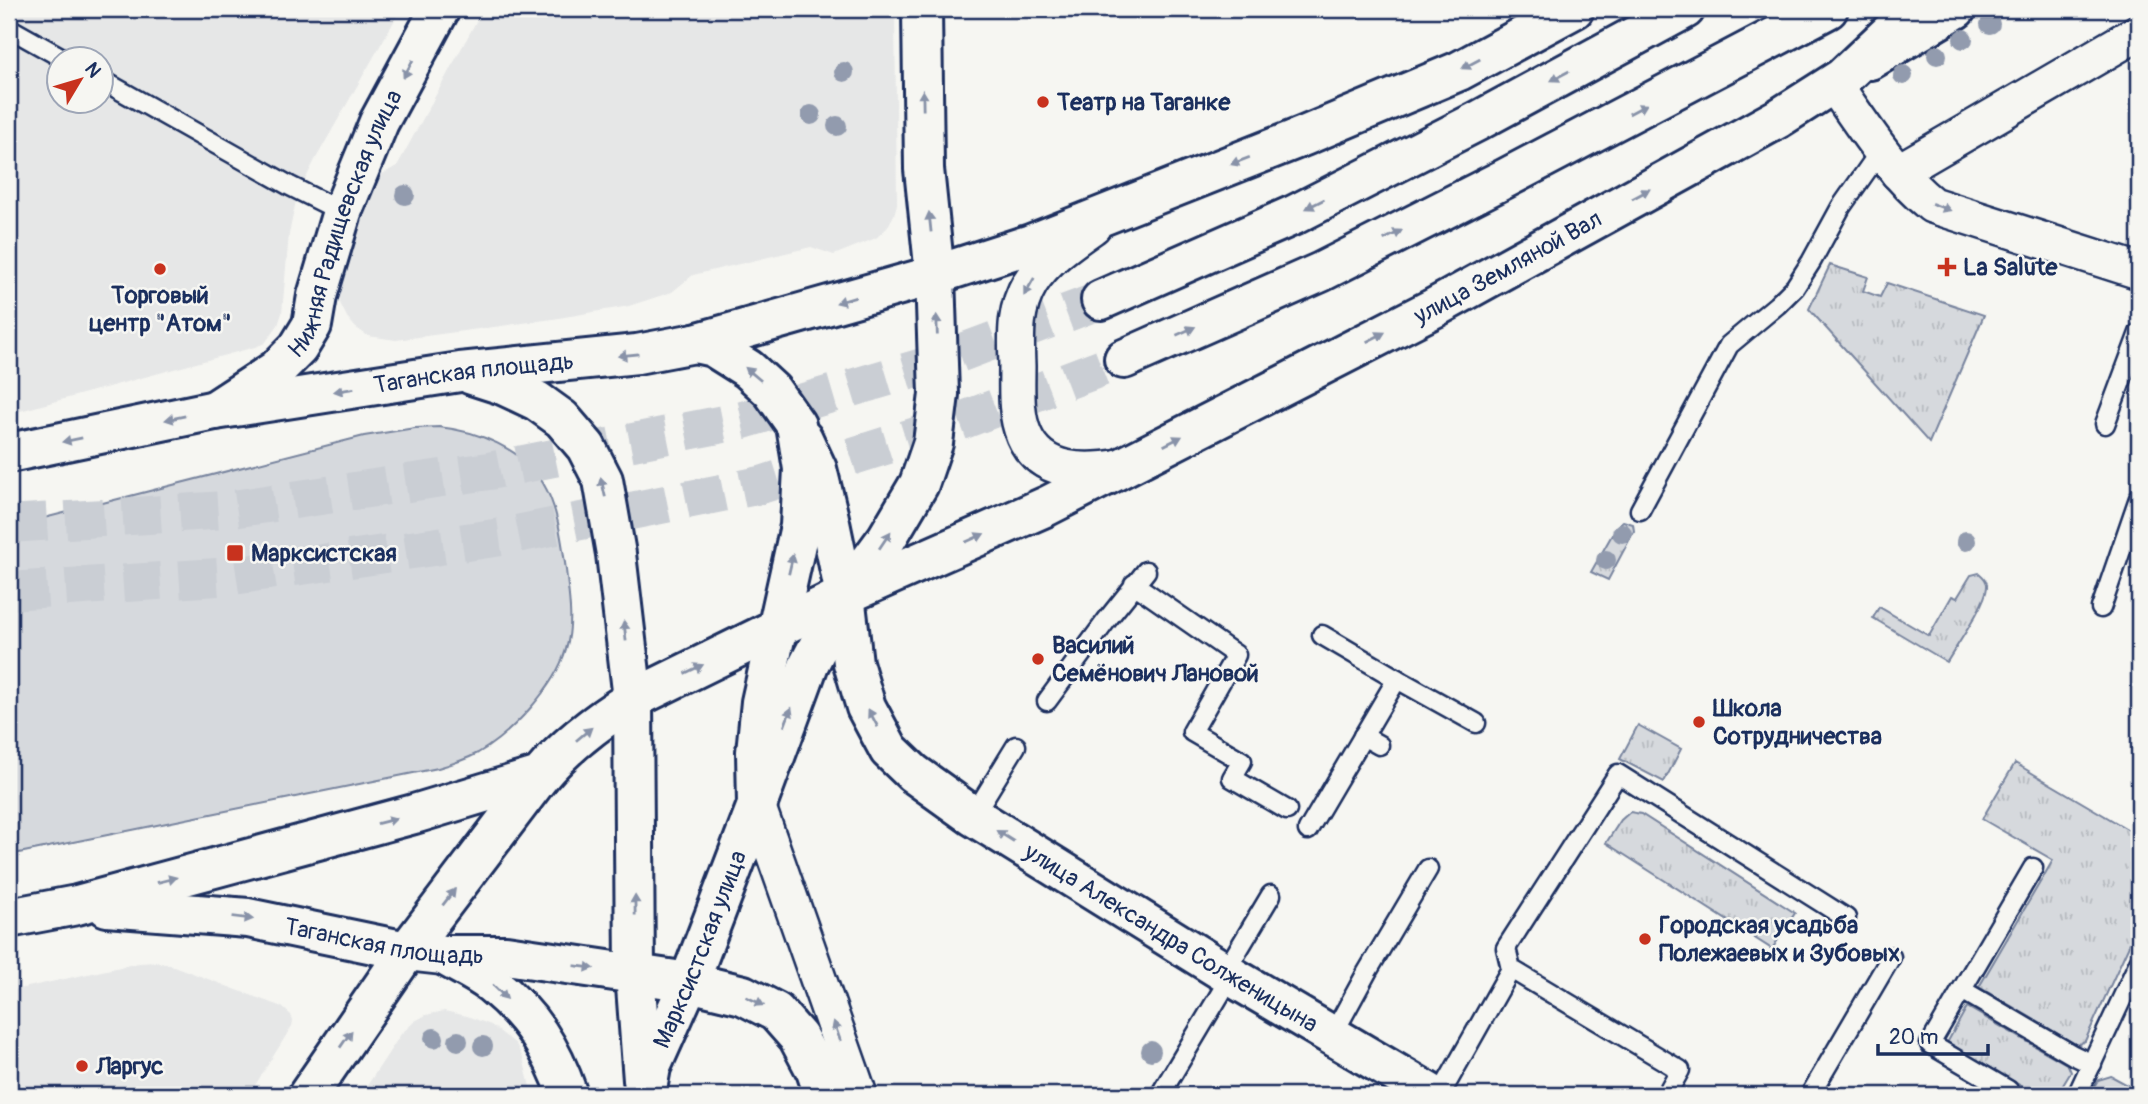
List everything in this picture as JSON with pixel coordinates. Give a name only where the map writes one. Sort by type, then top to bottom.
[{"type":"main road","name":"Нижняя Радищевская улица","points":[[215,410],[276,370],[299,348],[312,325],[317,296],[342,212],[379,122],[440,9]]},
{"type":"main road","name":"Марксистская улица","points":[[645,1095],[656,1056],[689,982],[808,664],[845,595],[887,538],[919,484],[933,443],[939,394],[935,275],[924,169],[922,9]]},
{"type":"main road","points":[[935,275],[1031,244],[1304,136],[1459,71],[1574,9]]},
{"type":"main road","points":[[1101,300],[1294,215],[1478,121],[1685,9]]},
{"type":"main road","points":[[1124,359],[1321,272],[1828,9]]},
{"type":"main road","points":[[1838,81],[1898,25],[1910,9]]},
{"type":"main road","name":"улица Земляной Вал","points":[[845,595],[1047,506],[1434,308],[1779,118],[1956,9]]},
{"type":"main road","name":"Таганская площадь","points":[[9,453],[215,410],[460,372],[637,354],[695,342],[935,275]]},
{"type":"main road","name":"улица Александра Солженицына","points":[[695,342],[713,347],[748,369],[772,391],[796,425],[817,469],[845,595],[853,663],[866,707],[889,750],[912,773],[973,816],[1423,1092]]},
{"type":"main road","points":[[460,372],[503,385],[537,401],[562,419],[586,447],[603,480],[616,554],[633,699],[635,973],[645,1095]]},
{"type":"main road","points":[[757,805],[756,752],[761,702],[800,526],[803,469],[796,425]]},
{"type":"main road","points":[[308,1095],[425,953],[540,776],[554,759],[606,715],[633,699],[845,595]]},
{"type":"main road","name":"Таганская площадь","points":[[9,918],[77,905],[414,814],[540,776]]},
{"type":"main road","name":"Таганская площадь","points":[[77,905],[248,918],[425,953],[506,955],[689,982],[743,996],[776,1012],[798,1037],[816,1072],[824,1095]]},
{"type":"main road","points":[[425,953],[492,984],[534,1025],[556,1061],[568,1095]]},
{"type":"street","points":[[1890,161],[2139,32]]},
{"type":"street","points":[[1838,81],[1890,161],[1917,193],[1932,205],[2139,271]]},
{"type":"street","points":[[1116,210],[1069,243],[1042,268],[1030,283],[1020,303],[1015,325],[1018,412],[1024,436],[1034,451],[1049,464],[1075,470],[1099,471],[1122,467]]},
{"type":"street","points":[[757,805],[859,1095]]},
{"type":"lane","points":[[9,27],[46,48]]},
{"type":"lane","points":[[116,88],[290,186],[342,212]]},
{"type":"lane","points":[[1640,510],[1729,345],[1795,287],[1841,206],[1890,161]]},
{"type":"lane","points":[[2105,424],[2139,333]]},
{"type":"lane","points":[[2101,608],[2139,498]]},
{"type":"lane","points":[[1047,701],[1140,578],[1236,655],[1192,732],[1242,761],[1232,778],[1287,810]]},
{"type":"lane","points":[[1322,635],[1476,723]]},
{"type":"lane","points":[[1308,830],[1371,741],[1397,679]]},
{"type":"lane","points":[[973,816],[1016,746]]},
{"type":"lane","points":[[1666,1095],[1680,1070],[1511,969],[1506,948],[1618,774],[1846,918]]},
{"type":"lane","points":[[2008,1090],[1930,1044],[2033,868]]},
{"type":"lane","points":[[1332,1036],[1428,869]]},
{"type":"lane","points":[[1160,1095],[1271,895]]},
{"type":"lane","points":[[1810,1095],[1891,957]]},
{"type":"lane","points":[[2077,1095],[2139,962]]},
{"type":"lane","points":[[1423,1092],[1511,969]]},
{"type":"lane","points":[[1962,990],[2092,1064]]},
{"type":"shaded area","points":[[9,9],[401,9],[297,196],[289,234],[282,313],[278,325],[265,343],[9,414]]},
{"type":"shaded area","points":[[483,9],[895,9],[897,204],[894,215],[887,228],[876,238],[834,255],[811,247],[693,275],[672,292],[629,306],[396,340],[368,336],[347,317],[340,303],[340,286],[377,177],[397,166]]},
{"type":"shaded area","points":[[139,963],[171,965],[282,1007],[291,1015],[292,1026],[249,1095],[9,1095],[9,991]]},
{"type":"shaded area","points":[[444,1011],[491,1025],[516,1044],[523,1058],[532,1095],[361,1095],[401,1034],[426,1015]]},
{"type":"green space","points":[[1830,265],[1868,277],[1863,291],[1880,297],[1887,283],[1984,315],[1929,443],[1809,309]]},
{"type":"green space","points":[[439,427],[483,437],[511,451],[534,471],[543,483],[556,514],[569,600],[570,620],[566,649],[542,693],[505,734],[478,753],[438,768],[9,855],[9,527],[364,436]]},
{"type":"green space","points":[[1623,521],[1633,524],[1634,531],[1608,580],[1591,572],[1617,526]]},
{"type":"green space","points":[[1979,573],[1987,583],[1985,594],[1977,614],[1947,662],[1873,618],[1879,607],[1929,636],[1952,596],[1957,598],[1971,575]]},
{"type":"green space","points":[[1638,725],[1681,749],[1664,782],[1620,759]]},
{"type":"green space","points":[[2015,763],[2139,836],[2139,923],[2085,1041],[2077,1045],[1979,987],[2053,860],[1982,819]]},
{"type":"green space","points":[[1630,812],[1641,814],[1795,913],[1772,949],[1606,843],[1621,820]]},
{"type":"green space","points":[[1967,1007],[2068,1065],[2071,1072],[2057,1095],[2037,1095],[1947,1043]]},
{"type":"green space","points":[[2111,1076],[2139,1091],[2139,1095],[2089,1095],[2098,1080]]},
{"type":"tunnel","points":[[9,524],[226,510],[489,471],[743,420],[926,366],[1101,300]]},
{"type":"tunnel","points":[[9,591],[233,576],[501,537],[761,485],[948,426],[1124,359]]},
{"type":"place","name":"Театр на Таганке","points":[[1043,102]]},
{"type":"place","name":"La Salute","points":[[1947,267]]},
{"type":"place","name":"Торговый центр \"Атом\"","points":[[160,269]]},
{"type":"place","name":"Марксистская","points":[[235,553]]},
{"type":"place","name":"Василий Семёнович Лановой","points":[[1038,659]]},
{"type":"place","name":"Школа Сотрудничества","points":[[1699,722]]},
{"type":"place","name":"Городская усадьба Полежаевых и Зубовых","points":[[1645,939]]},
{"type":"place","name":"Ларгус","points":[[82,1066]]}]
